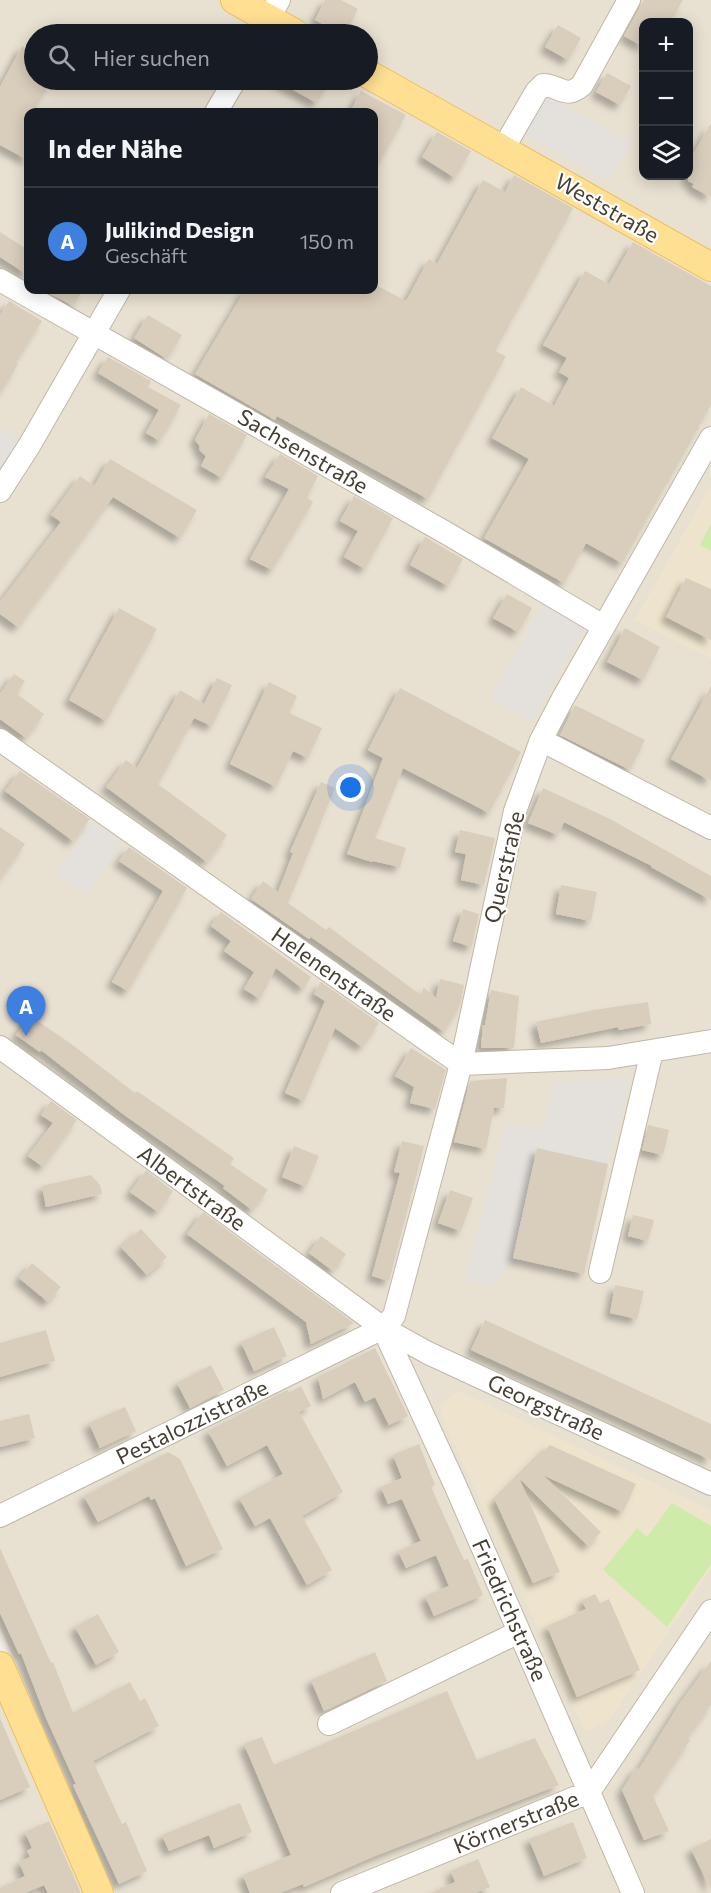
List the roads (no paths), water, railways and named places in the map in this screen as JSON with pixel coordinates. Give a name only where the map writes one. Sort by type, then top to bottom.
[{"type":"main road","points":[[235,0],[269,18]]},
{"type":"main road","name":"Weststraße","points":[[378,80],[711,267]]},
{"type":"main road","points":[[0,1666],[99,1893]]},
{"type":"street","points":[[503,149],[536,92],[543,85],[549,85],[565,92],[575,91],[582,85],[629,0]]},
{"type":"street","points":[[218,108],[228,90]]},
{"type":"street","name":"Sachsenstraße","points":[[0,280],[24,293]]},
{"type":"street","name":"Sachsenstraße","points":[[25,294],[448,534],[603,626]]},
{"type":"street","points":[[0,491],[29,446],[117,294]]},
{"type":"street","name":"Querstraße","points":[[383,1328],[394,1316],[461,1064],[515,811],[541,740],[603,626],[711,438]]},
{"type":"street","name":"Helenenstraße","points":[[0,740],[461,1064]]},
{"type":"street","points":[[541,740],[711,828]]},
{"type":"street","points":[[461,1064],[608,1058],[711,1041]]},
{"type":"street","name":"Albertstraße","points":[[0,1047],[383,1328]]},
{"type":"street","points":[[600,1272],[652,1051]]},
{"type":"street","name":"Georgstraße","points":[[383,1328],[428,1353],[711,1484]]},
{"type":"street","name":"Pestalozzistraße","points":[[0,1516],[383,1328]]},
{"type":"street","name":"Friedrichstraße","points":[[383,1328],[456,1487],[633,1893]]},
{"type":"street","name":"Körnerstraße","points":[[342,1893],[589,1792],[711,1611]]},
{"type":"street","points":[[329,1724],[519,1632]]},
{"type":"place","name":"Julikind Design","points":[[26,1036]]}]
